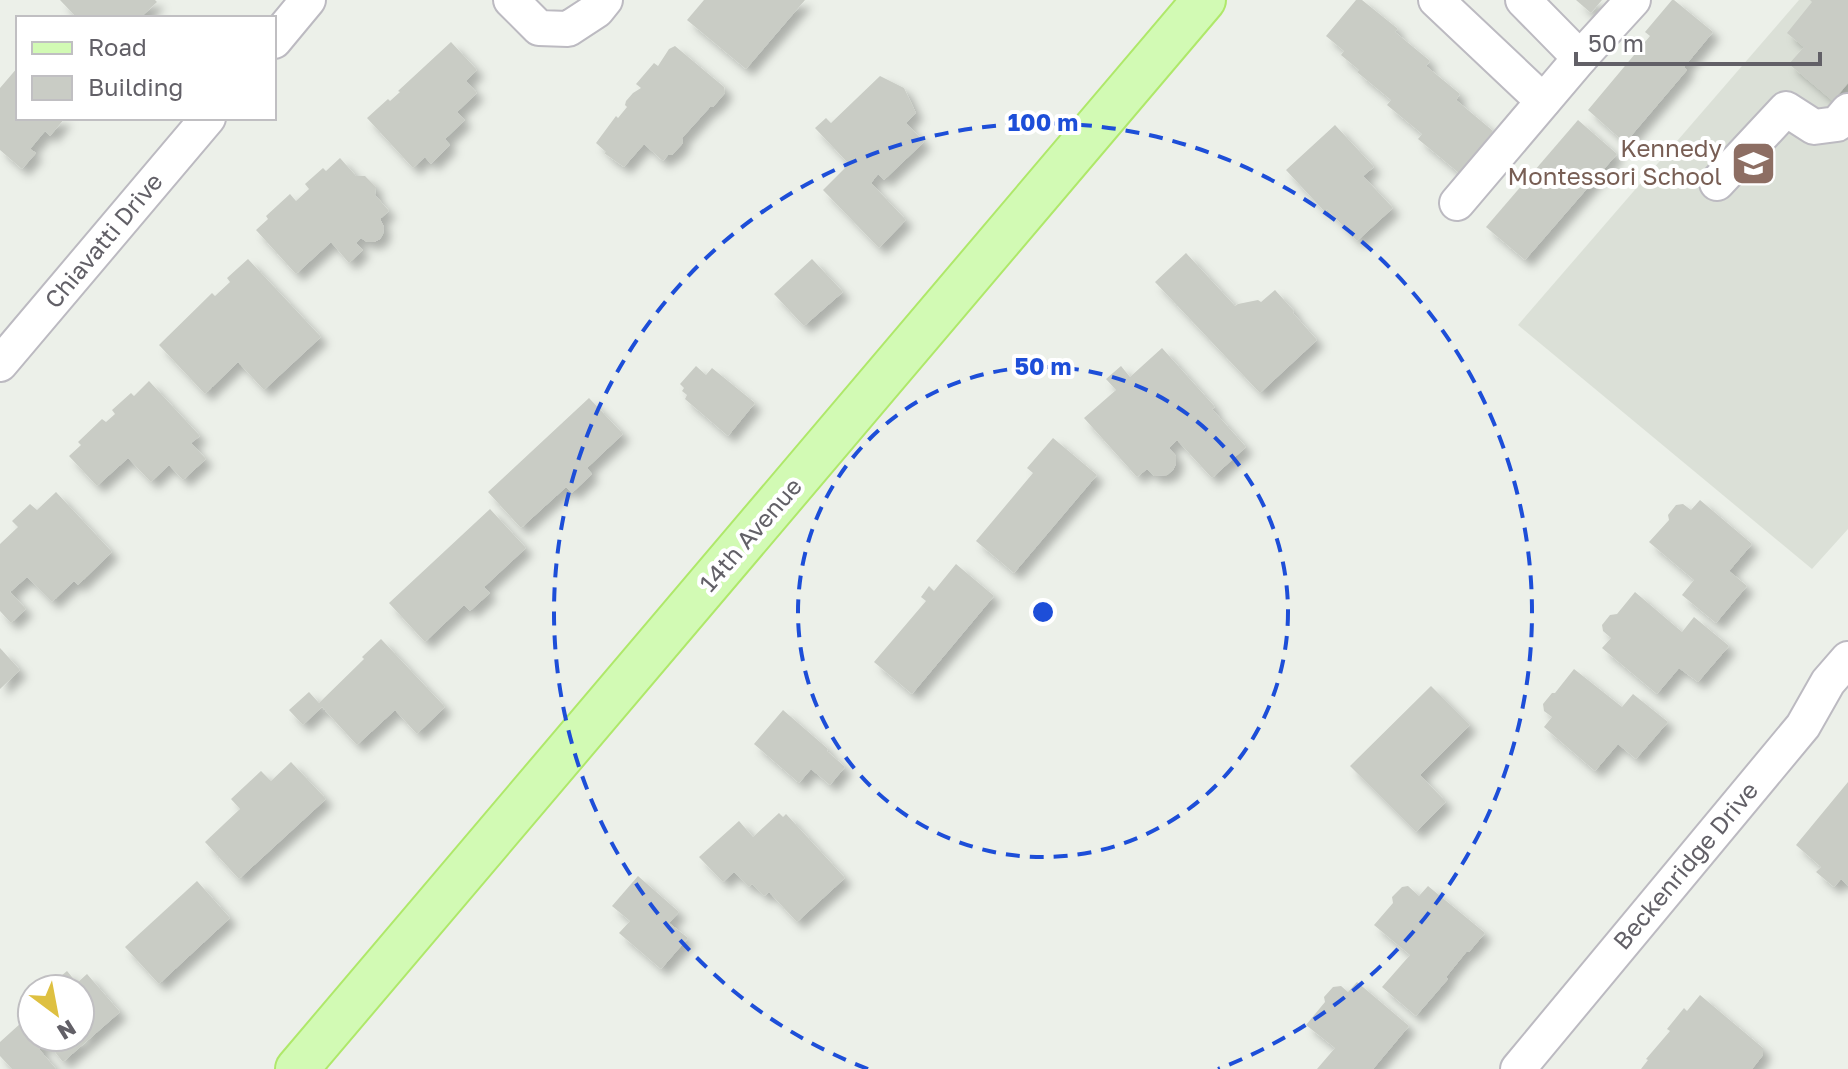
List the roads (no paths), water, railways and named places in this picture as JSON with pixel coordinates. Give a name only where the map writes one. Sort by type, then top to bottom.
[{"type":"main road","name":"14th Avenue","points":[[297,1069],[1204,0]]},
{"type":"street","points":[[276,39],[308,0]]},
{"type":"street","points":[[511,0],[539,28],[568,29],[597,10],[605,0]]},
{"type":"street","points":[[1436,0],[1543,101]]},
{"type":"street","points":[[1523,0],[1580,58]]},
{"type":"street","points":[[1457,203],[1633,0]]},
{"type":"street","points":[[1717,183],[1786,109],[1814,127],[1837,124],[1848,111]]},
{"type":"street","name":"Chiavatti Drive","points":[[0,364],[206,120]]},
{"type":"street","name":"Beckenridge Drive","points":[[1518,1069],[1803,726],[1828,682],[1848,659]]},
{"type":"place","name":"Kennedy Montessori School","points":[[1753,163]]}]
